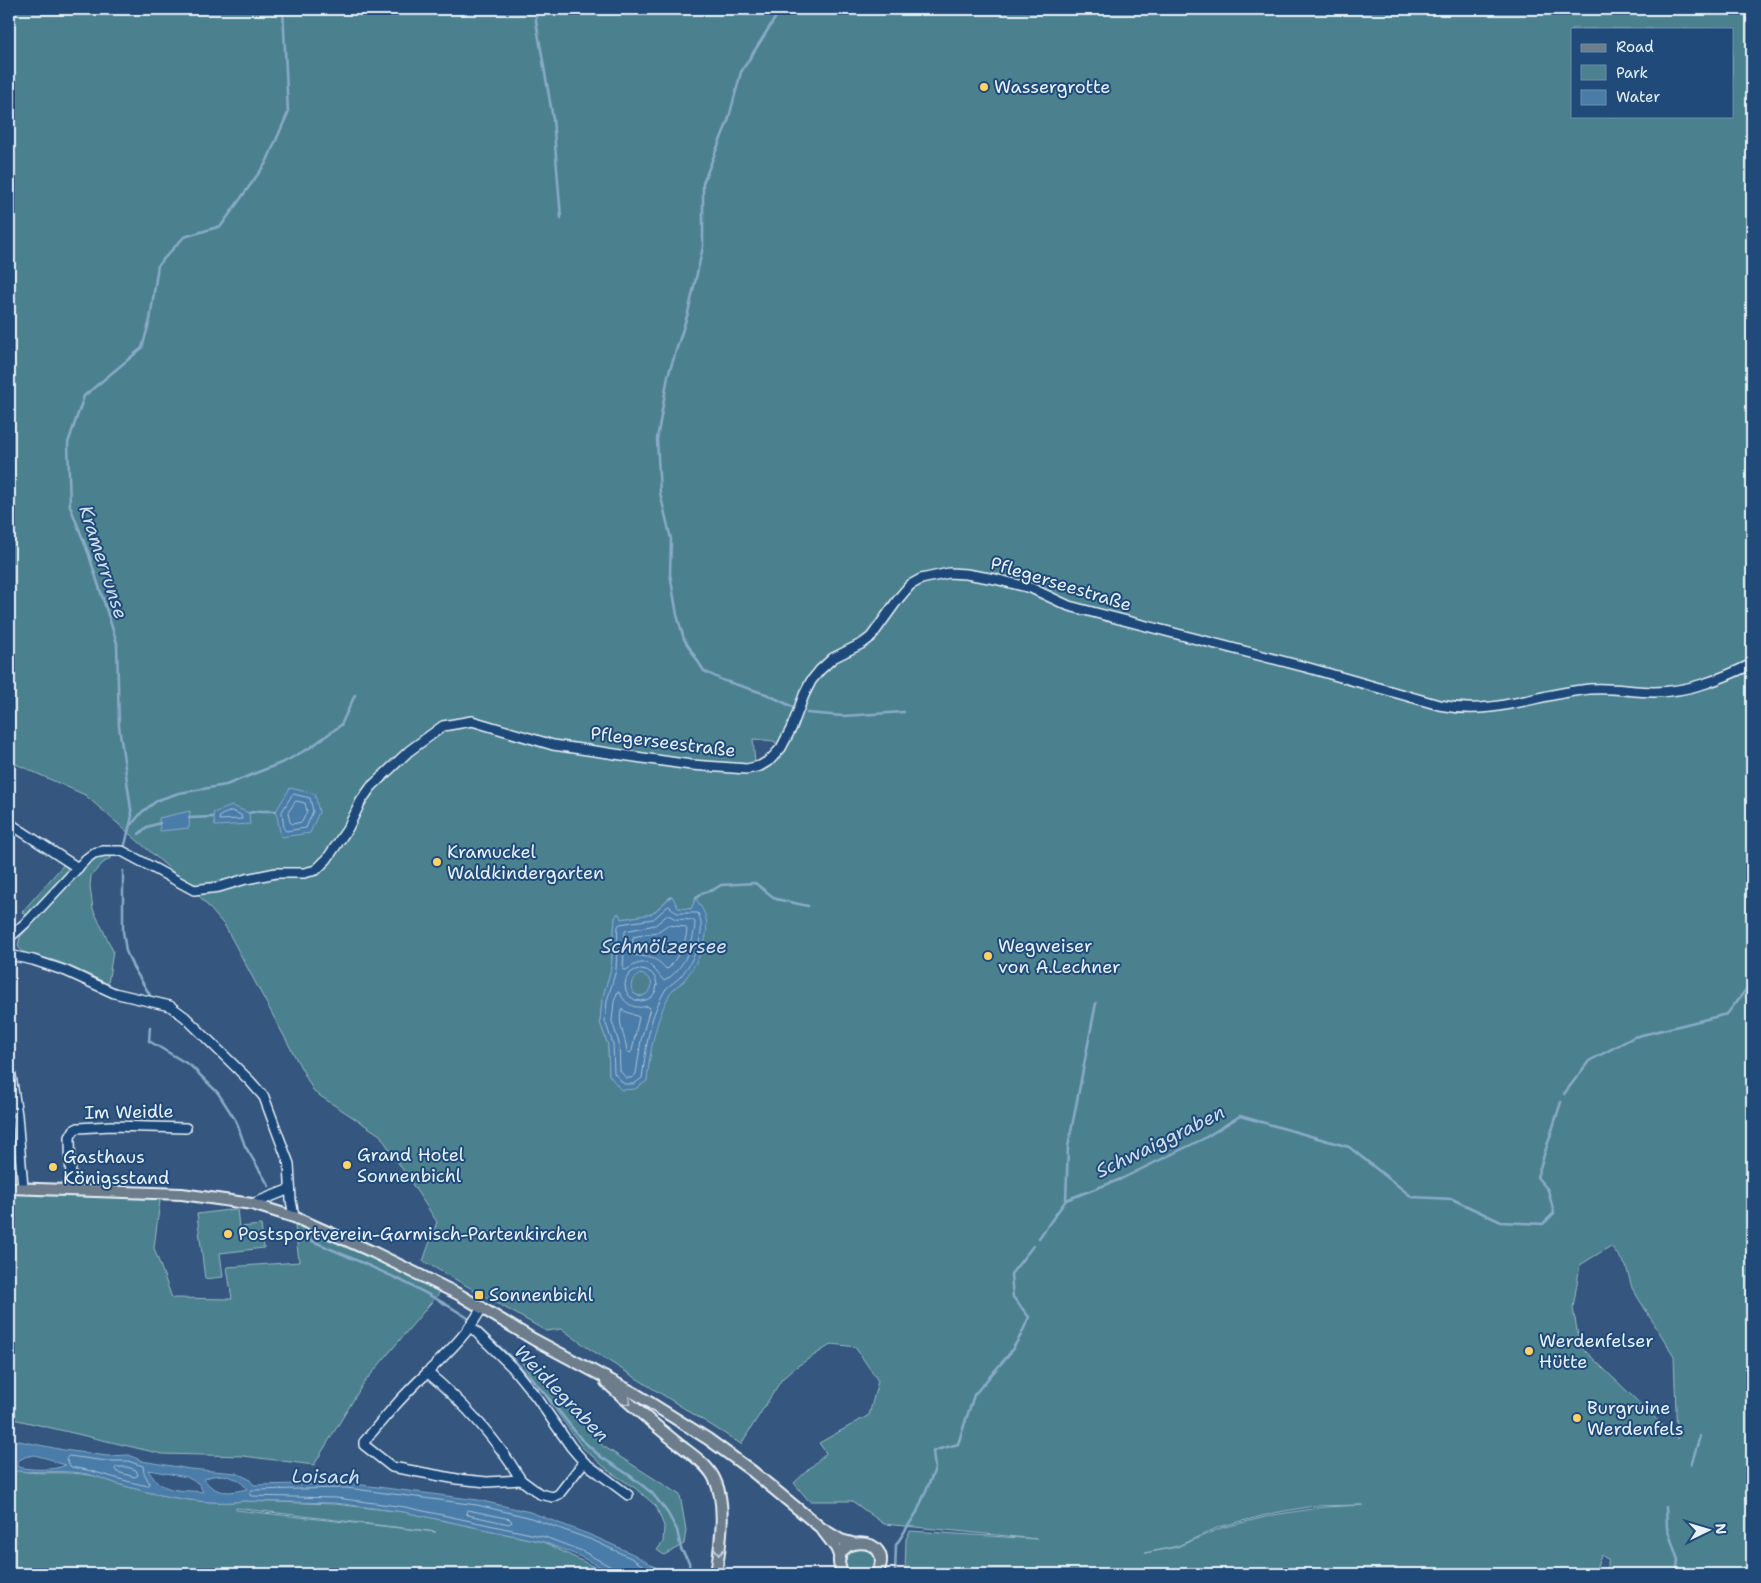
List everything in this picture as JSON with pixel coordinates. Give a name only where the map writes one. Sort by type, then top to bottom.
[{"type":"main road","points":[[9,1188],[182,1194],[252,1204],[294,1217],[373,1252],[482,1307],[533,1339],[636,1394],[708,1439],[752,1471],[821,1528],[852,1544]]},
{"type":"main road","points":[[592,1370],[704,1466],[712,1475],[719,1494],[722,1529],[722,1574]]},
{"type":"main road","points":[[821,1528],[836,1548],[841,1569]]},
{"type":"main road","points":[[841,1569],[846,1548],[852,1544],[862,1542],[874,1547],[880,1559],[879,1572]]},
{"type":"street","name":"Pflegerseestraße","points":[[78,868],[94,853],[121,851],[194,890],[219,887],[276,873],[304,873],[316,870],[327,859],[348,828],[361,801],[371,787],[408,751],[443,726],[472,721],[544,742],[582,749],[714,767],[747,769],[760,766],[770,760],[781,748],[811,681],[820,670],[832,658],[871,637],[910,585],[921,579],[949,573],[995,579],[1031,588],[1070,606],[1309,668],[1439,705],[1461,708],[1498,707],[1584,689],[1610,688],[1671,692],[1721,678],[1752,664]]},
{"type":"street","points":[[9,823],[78,868],[11,937],[14,951],[13,956],[66,971],[114,993],[170,1006],[186,1017],[264,1097],[288,1164],[294,1217]]},
{"type":"street","points":[[9,1063],[17,1115],[23,1188]]},
{"type":"street","name":"Im Weidle","points":[[71,1190],[70,1137],[74,1130],[78,1128],[111,1126],[186,1128]]},
{"type":"street","points":[[252,1204],[290,1189]]},
{"type":"street","points":[[482,1307],[470,1326],[375,1428],[364,1442],[364,1445],[392,1467],[457,1479],[487,1482],[521,1480]]},
{"type":"street","points":[[470,1326],[512,1367],[584,1462],[628,1495]]},
{"type":"street","points":[[427,1372],[450,1390],[478,1420],[509,1460],[521,1480],[540,1494],[553,1497],[559,1494],[584,1462]]},
{"type":"green space","points":[[9,9],[1752,9],[1752,1574],[1604,1574],[1609,1560],[1601,1555],[1594,1574],[905,1574],[906,1539],[910,1531],[1037,1539],[884,1524],[852,1501],[809,1501],[794,1483],[826,1453],[819,1443],[869,1415],[878,1381],[855,1347],[832,1344],[796,1367],[782,1379],[741,1444],[588,1348],[562,1329],[546,1331],[423,1261],[437,1222],[380,1135],[314,1092],[225,926],[194,890],[85,795],[9,761]],"holes":[[[753,739],[774,741],[777,745],[762,760],[755,763]],[[671,896],[678,908],[691,909],[696,898],[684,981],[670,992],[660,1014],[651,1047],[647,1080],[609,1075],[608,1045],[600,1022],[602,1000],[611,969],[615,918],[618,913],[622,919],[652,914]],[[1611,1246],[1626,1266],[1632,1288],[1674,1356],[1677,1439],[1580,1346],[1573,1308],[1580,1265]],[[1363,1505],[1324,1507],[1273,1515],[1221,1528],[1177,1547],[1145,1553],[1178,1546],[1219,1527],[1274,1513],[1314,1506]]]},
{"type":"green space","points":[[105,853],[113,856],[91,876],[90,886],[93,909],[113,951],[108,984],[77,969],[23,952],[18,946],[20,937],[89,862]]},
{"type":"green space","points":[[64,864],[67,868],[66,875],[27,917],[22,912]]},
{"type":"green space","points":[[641,974],[649,977],[652,985],[649,993],[641,996],[633,993],[630,985],[633,977]]},
{"type":"green space","points":[[9,1188],[161,1193],[154,1248],[172,1298],[232,1299],[227,1267],[299,1262],[294,1217],[428,1279],[440,1292],[363,1384],[314,1465],[243,1456],[162,1454],[9,1418]]},
{"type":"green space","points":[[237,1209],[239,1227],[261,1225],[264,1248],[220,1253],[223,1277],[205,1279],[197,1214]]},
{"type":"green space","points":[[519,1359],[542,1375],[603,1446],[680,1495],[686,1530],[684,1544],[664,1555],[657,1550],[663,1542],[664,1526],[656,1506],[635,1488],[610,1472],[582,1447]]},
{"type":"green space","points":[[9,1469],[100,1477],[148,1492],[196,1501],[335,1504],[404,1512],[543,1542],[609,1574],[9,1574]],"holes":[[[236,1508],[436,1532],[236,1510]]]},
{"type":"green space","points":[[853,1547],[865,1548],[872,1552],[875,1563],[870,1574],[849,1574],[846,1571],[844,1560],[847,1553]]},
{"type":"water","points":[[290,788],[315,794],[319,812],[310,833],[281,837],[276,811]]},
{"type":"water","points":[[232,806],[249,813],[250,824],[215,826],[213,813]]},
{"type":"water","points":[[190,811],[189,828],[160,831],[159,818]]},
{"type":"water","name":"Schmölzersee","points":[[672,896],[678,908],[691,909],[696,898],[705,916],[706,935],[702,950],[694,966],[685,979],[670,993],[664,1005],[654,1037],[647,1081],[635,1089],[621,1090],[609,1075],[608,1045],[600,1022],[602,1000],[611,969],[615,918],[618,913],[622,919],[652,914]],"holes":[[[640,974],[645,976],[652,985],[649,992],[640,997],[633,993],[631,984]]]},
{"type":"water","points":[[9,1439],[107,1456],[129,1455],[142,1461],[190,1469],[236,1473],[249,1479],[254,1485],[347,1483],[478,1500],[530,1512],[593,1536],[633,1554],[667,1574],[614,1574],[579,1556],[544,1542],[404,1512],[335,1503],[196,1501],[148,1492],[83,1473],[16,1471],[9,1469],[9,1453],[11,1451],[9,1450]],"holes":[[[34,1455],[53,1460],[66,1465],[42,1469],[18,1467],[18,1461]],[[148,1470],[187,1477],[199,1484],[203,1492],[171,1489],[153,1478]],[[224,1475],[239,1480],[247,1489],[223,1492],[213,1488],[204,1479]]]},
{"type":"waterway","name":"Kramerrunse","points":[[124,849],[132,816],[119,726],[117,643],[88,552],[70,506],[68,443],[84,396],[142,348],[150,320],[158,265],[184,237],[221,226],[266,163],[288,113],[283,9]]},
{"type":"waterway","points":[[539,9],[536,10],[536,21],[553,119],[561,218]]},
{"type":"waterway","points":[[781,9],[741,72],[728,121],[703,183],[703,247],[688,313],[668,376],[657,439],[660,493],[671,539],[670,574],[677,615],[684,639],[704,671],[722,680],[766,694],[793,707]]},
{"type":"waterway","points":[[132,824],[142,812],[158,800],[179,793],[226,785],[286,761],[311,747],[341,725],[355,695]]},
{"type":"waterway","points":[[807,713],[843,716],[904,712]]},
{"type":"waterway","points":[[249,813],[276,811]]},
{"type":"waterway","points":[[189,818],[213,817]]},
{"type":"waterway","points":[[139,834],[147,827],[160,823]]},
{"type":"waterway","name":"Weidlegraben","points":[[123,871],[123,931],[126,951],[133,967],[150,995]]},
{"type":"waterway","points":[[696,898],[702,893],[713,890],[721,885],[755,883],[776,899],[808,906]]},
{"type":"waterway","name":"Schwaiggraben","points":[[1564,1094],[1589,1061],[1634,1037],[1727,1014],[1752,982]]},
{"type":"waterway","points":[[1066,1200],[1068,1147],[1096,1003]]},
{"type":"waterway","name":"Weidlegraben","points":[[150,1027],[149,1041],[191,1066],[218,1093],[236,1121],[245,1146],[269,1186]]},
{"type":"waterway","name":"Schwaiggraben","points":[[1039,1238],[1066,1200],[1121,1179],[1203,1139],[1240,1116],[1349,1147],[1412,1197],[1452,1199],[1501,1222],[1543,1224],[1554,1213],[1548,1190],[1537,1177],[1561,1102]]},
{"type":"waterway","name":"Weidlegraben","points":[[301,1236],[428,1294],[468,1318]]},
{"type":"waterway","name":"Schwaiggraben","points":[[895,1574],[896,1545],[917,1512],[935,1469],[933,1451],[958,1444],[974,1395],[1010,1353],[1029,1317],[1013,1297],[1011,1274],[1033,1246]]},
{"type":"waterway","name":"Weidlegraben","points":[[478,1327],[516,1362],[547,1396],[581,1439],[601,1457],[652,1493],[667,1512],[677,1530],[681,1549],[689,1562],[690,1574]]},
{"type":"waterway","points":[[1691,1465],[1700,1436]]},
{"type":"waterway","points":[[1666,1507],[1667,1528],[1678,1560],[1676,1574]]},
{"type":"place","name":"Wassergrotte","points":[[984,87]]},
{"type":"place","name":"Kramuckel Waldkindergarten","points":[[437,862]]},
{"type":"place","name":"Wegweiser von A.Lechner","points":[[988,956]]},
{"type":"place","name":"Grand Hotel Sonnenbichl","points":[[347,1165]]},
{"type":"place","name":"Gasthaus Königsstand","points":[[53,1167]]},
{"type":"place","name":"Postsportverein-Garmisch-Partenkirchen","points":[[228,1234]]},
{"type":"place","name":"Sonnenbichl","points":[[479,1295]]},
{"type":"place","name":"Werdenfelser Hütte","points":[[1529,1351]]},
{"type":"place","name":"Burgruine Werdenfels","points":[[1577,1418]]},
{"type":"water label","name":"Loisach","points":[[326,1476]]}]
